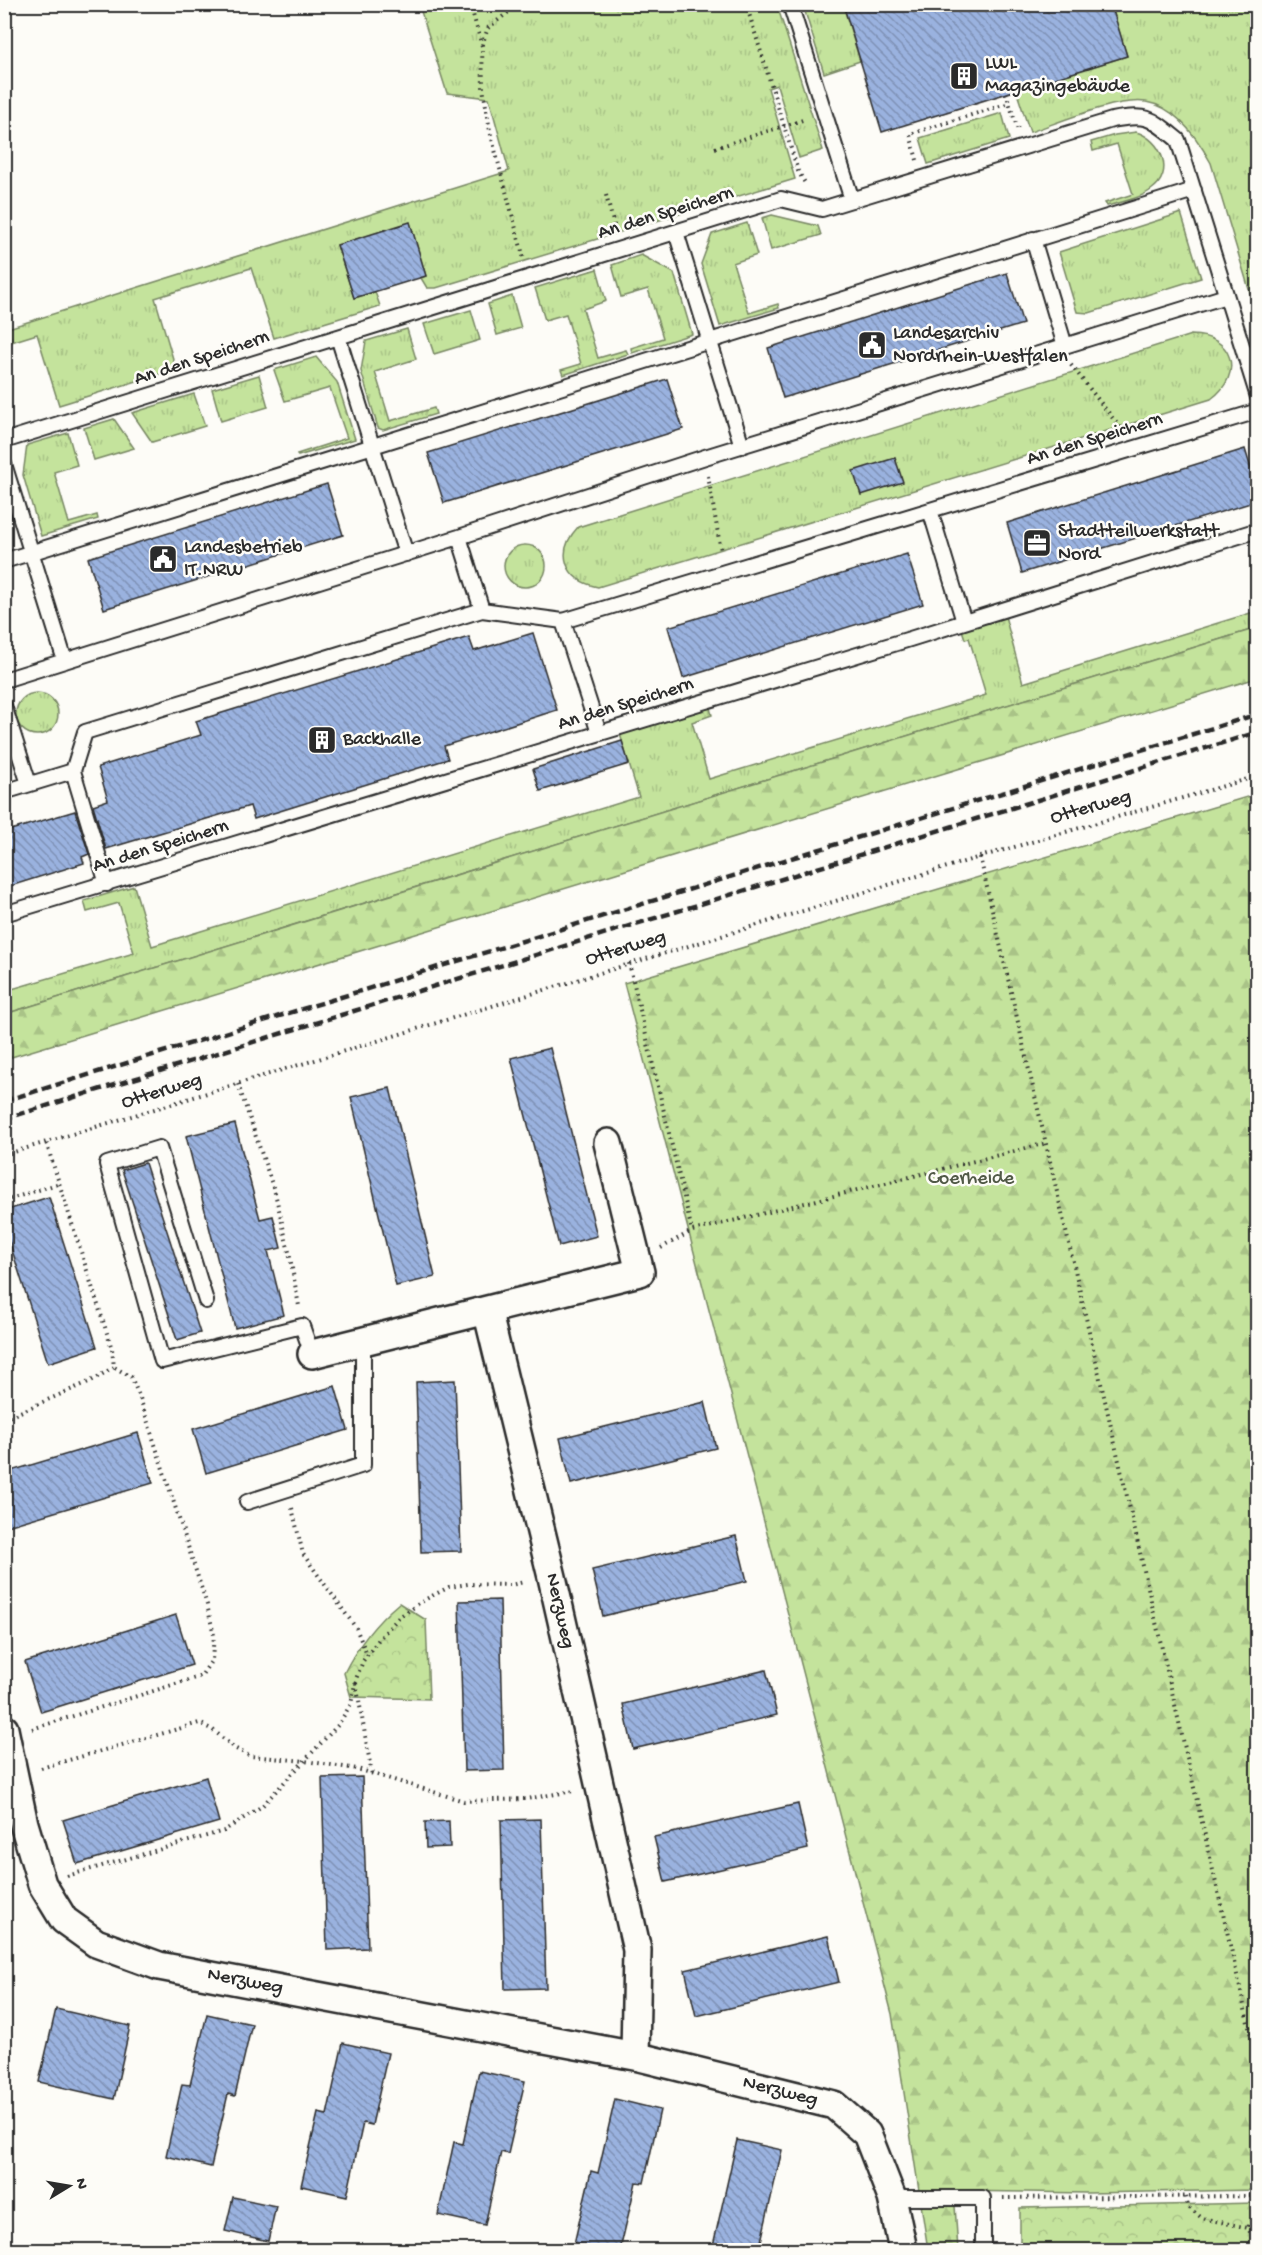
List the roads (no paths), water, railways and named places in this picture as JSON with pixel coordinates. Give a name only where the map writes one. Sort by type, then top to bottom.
[{"type":"street","points":[[312,1354],[640,1272],[608,1143]]},
{"type":"street","name":"Nerzweg","points":[[487,1310],[552,1577],[598,1788],[637,1950],[635,2056]]},
{"type":"street","name":"Nerzweg","points":[[5,1732],[24,1824],[42,1884],[64,1920],[96,1943],[159,1966],[635,2056],[834,2105],[867,2134],[892,2198],[902,2245],[901,2250]]},
{"type":"lane","points":[[790,4],[852,200],[1112,120],[1133,116],[1152,119],[1178,140],[1257,397]]},
{"type":"lane","points":[[4,561],[1194,190]]},
{"type":"lane","name":"An den Speichern","points":[[4,441],[781,199],[822,209],[852,200]]},
{"type":"lane","points":[[676,232],[742,446]]},
{"type":"lane","points":[[1033,239],[1062,347]]},
{"type":"lane","points":[[4,680],[705,457],[1227,296]]},
{"type":"lane","points":[[338,337],[406,554]]},
{"type":"lane","name":"An den Speichern","points":[[73,771],[85,732],[482,610],[563,621],[1257,411]]},
{"type":"lane","points":[[4,464],[65,661]]},
{"type":"lane","points":[[930,510],[964,622]]},
{"type":"lane","name":"An den Speichern","points":[[4,914],[964,622],[1257,530]]},
{"type":"lane","points":[[459,537],[482,610]]},
{"type":"lane","points":[[563,621],[599,733]]},
{"type":"lane","points":[[4,706],[29,784]]},
{"type":"lane","points":[[4,792],[73,771],[107,884]]},
{"type":"lane","points":[[206,1301],[159,1148],[108,1164],[162,1360],[302,1326],[312,1354]]},
{"type":"lane","points":[[247,1502],[363,1465],[363,1341]]},
{"type":"lane","points":[[892,2198],[983,2198],[983,2250]]},
{"type":"railway","points":[[4,1101],[1258,714]]},
{"type":"railway","points":[[4,1119],[1258,732]]},
{"type":"place","name":"LWL Magazingebäude","points":[[964,76]]},
{"type":"place","name":"Landesarchiv Nordrhein-Westfalen","points":[[872,345]]},
{"type":"place","name":"Stadtteilwerkstatt Nord","points":[[1037,543]]},
{"type":"place","name":"Landesbetrieb IT.NRW","points":[[163,559]]},
{"type":"place","name":"Backhalle","points":[[322,740]]},
{"type":"park label","name":"Coerheide","points":[[971,1179]]}]
